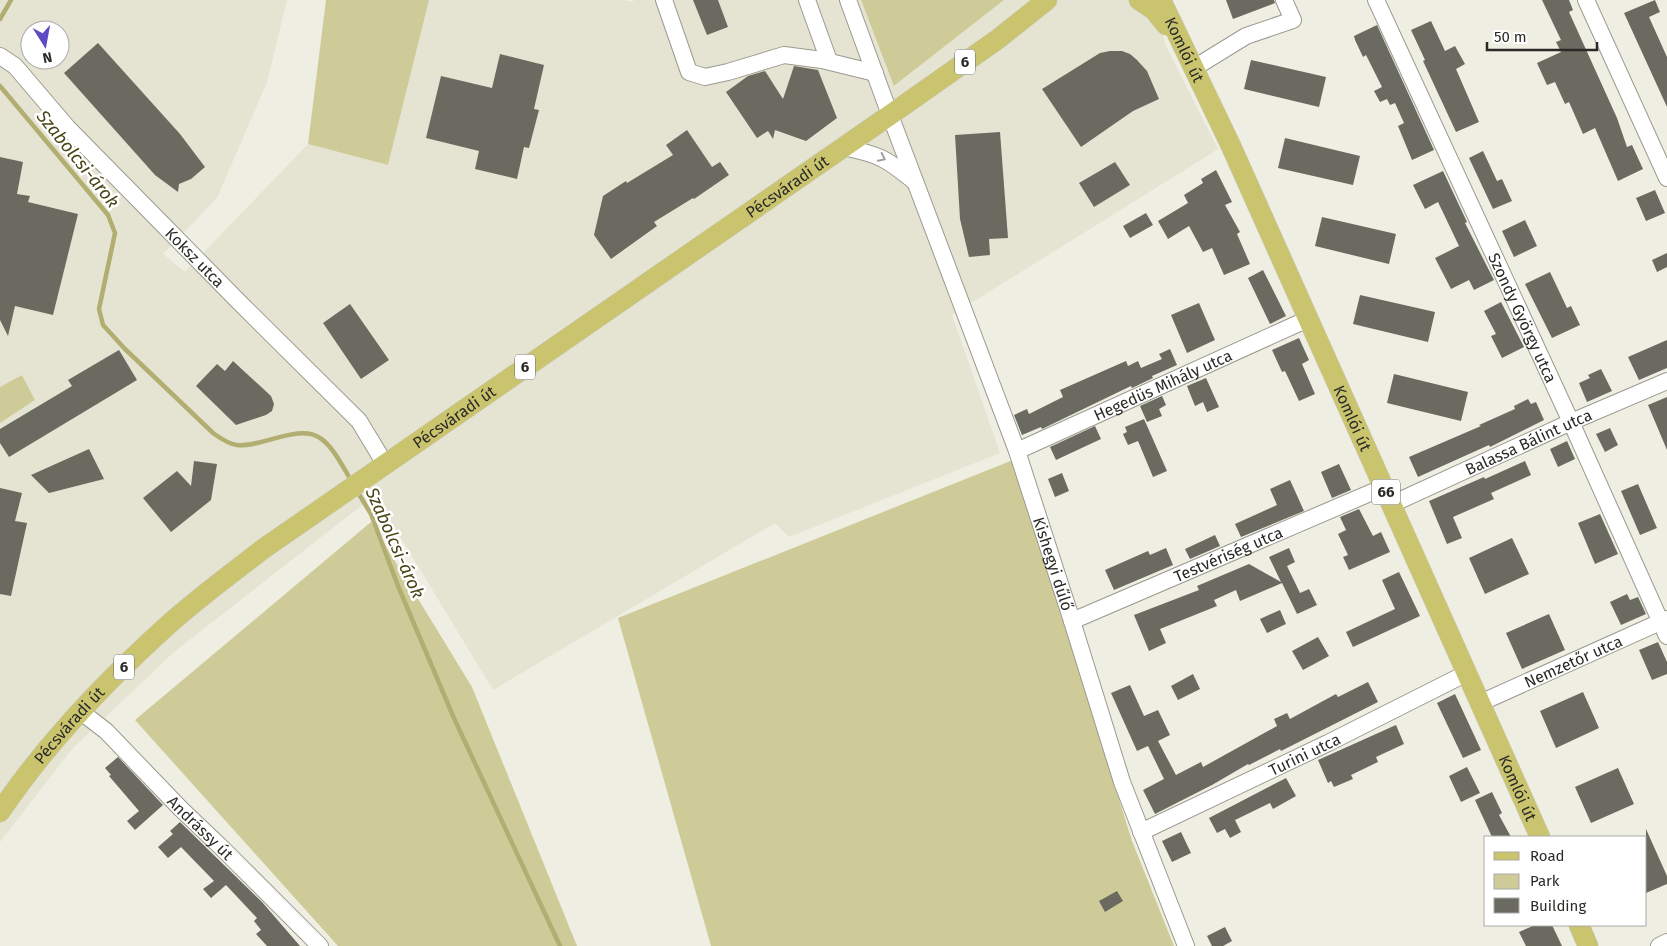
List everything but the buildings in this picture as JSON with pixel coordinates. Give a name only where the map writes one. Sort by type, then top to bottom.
[{"type":"main road","points":[[1139,0],[1154,10],[1180,42]]},
{"type":"main road","name":"Komlói út","points":[[1161,0],[1231,146],[1540,836]]},
{"type":"main road","points":[[1176,0],[1180,42]]},
{"type":"main road","name":"Pécsváradi út","points":[[0,812],[19,785],[106,684],[169,625],[264,549],[890,115],[998,39],[1048,1]]},
{"type":"main road","points":[[1579,926],[1588,946]]},
{"type":"street","points":[[664,0],[690,72],[705,77],[728,72],[784,54],[829,61],[875,73]]},
{"type":"street","points":[[807,0],[829,61]]},
{"type":"street","name":"Kishegyi dűlő","points":[[848,0],[1017,451],[1122,782],[1186,946]]},
{"type":"street","points":[[1194,68],[1246,36],[1293,20],[1284,0]]},
{"type":"street","name":"Szondy György utca","points":[[1376,0],[1665,625]]},
{"type":"street","points":[[1586,0],[1667,178]]},
{"type":"street","name":"Koksz utca","points":[[0,56],[15,66],[67,127],[358,421],[385,464]]},
{"type":"street","points":[[842,147],[868,152],[885,159],[915,182]]},
{"type":"street","name":"Hegedüs Mihály utca","points":[[1017,451],[1308,319]]},
{"type":"street","name":"Balassa Bálint utca","points":[[1388,495],[1571,422],[1667,381]]},
{"type":"street","name":"Testvériség utca","points":[[1072,621],[1388,495]]},
{"type":"street","name":"Nemzetőr utca","points":[[1480,703],[1665,625]]},
{"type":"street","name":"Turini utca","points":[[1141,832],[1328,743],[1468,673]]},
{"type":"street","name":"Andrássy út","points":[[80,712],[106,731],[181,809],[320,946]]},
{"type":"street","points":[[1659,946],[1667,942]]},
{"type":"shaded area","points":[[0,0],[287,0],[267,82],[217,198],[163,254],[185,272],[308,144],[388,165],[429,0],[623,0],[633,2],[633,0],[861,0],[895,86],[1004,0],[1157,0],[1165,44],[1218,149],[952,315],[1000,453],[789,537],[775,523],[493,690],[375,495],[174,652],[72,749],[0,842],[0,423],[35,400],[22,375],[0,387]]},
{"type":"green space","points":[[326,0],[429,0],[388,165],[308,144]]},
{"type":"green space","points":[[861,0],[1004,0],[894,86]]},
{"type":"green space","points":[[22,375],[35,400],[0,423],[0,387]]},
{"type":"green space","points":[[1013,460],[1132,841],[1174,946],[711,946],[618,618]]},
{"type":"green space","points":[[371,522],[472,687],[577,946],[338,946],[135,720]]},
{"type":"waterway","name":"Szabolcsi-árok","points":[[0,19],[11,0]]},
{"type":"waterway","name":"Szabolcsi-árok","points":[[0,86],[108,215],[115,233],[99,309],[103,325],[125,349],[221,439],[237,445],[247,445],[291,434],[311,434],[320,438],[329,446],[352,482]]},
{"type":"waterway","name":"Szabolcsi-árok","points":[[357,491],[371,514],[398,586],[453,716],[560,946]]}]
